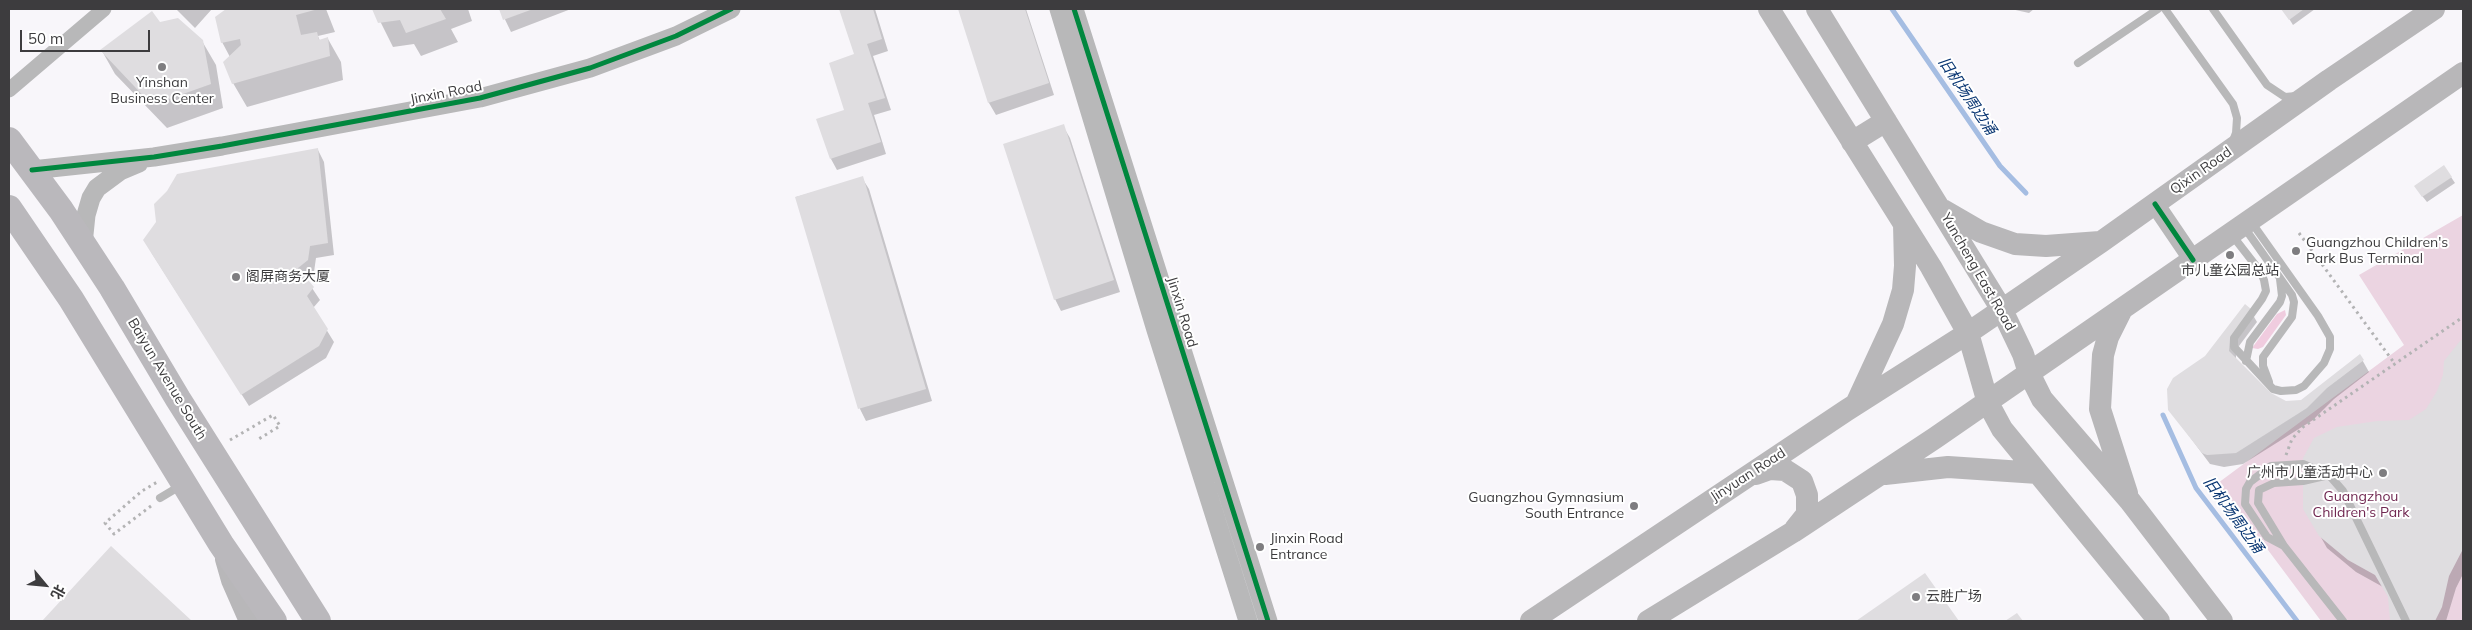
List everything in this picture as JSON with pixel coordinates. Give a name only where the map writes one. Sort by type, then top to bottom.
[{"type":"highway","name":"Baiyun Avenue South","points":[[9,140],[84,244],[318,621]]},
{"type":"highway","points":[[9,208],[71,298],[221,544],[274,621]]},
{"type":"main road","points":[[1769,9],[1904,224],[1968,334],[1988,403],[2002,429],[2159,621]]},
{"type":"main road","name":"Yuncheng East Road","points":[[1817,9],[2002,310],[2023,354],[2028,373],[2052,413],[2130,501],[2222,621]]},
{"type":"main road","name":"Qixin Road","points":[[1968,334],[2308,95],[2434,9]]},
{"type":"main road","points":[[1648,621],[1793,532],[1988,403],[2028,373],[2463,73]]},
{"type":"main road","points":[[1852,142],[1886,121]]},
{"type":"main road","points":[[1940,208],[1981,232],[2015,244],[2046,246],[2101,242]]},
{"type":"main road","points":[[1856,404],[1893,324],[1903,290],[1905,266],[1904,224]]},
{"type":"main road","points":[[2123,308],[2108,337],[2103,355],[2100,409],[2130,501]]},
{"type":"main road","name":"Jinyuan Road","points":[[1530,621],[1856,404],[1968,334]]},
{"type":"main road","points":[[1882,474],[1948,466],[2038,473]]},
{"type":"main road","points":[[1747,477],[1770,469],[1785,470],[1802,481],[1807,495],[1807,514],[1793,532]]},
{"type":"main road","points":[[221,544],[232,580],[250,621]]},
{"type":"street","points":[[9,90],[104,9]]},
{"type":"street","name":"Jinxin Road","points":[[154,157],[444,106],[518,89],[590,68],[650,46],[731,9]]},
{"type":"street","points":[[1059,9],[1156,330],[1248,621]]},
{"type":"street","name":"Jinxin Road","points":[[1074,9],[1268,621]]},
{"type":"street","points":[[32,170],[154,157]]},
{"type":"street","points":[[84,244],[86,214],[91,198],[97,188],[120,171],[154,157]]},
{"type":"street","points":[[2155,204],[2193,260]]},
{"type":"lane","points":[[2078,63],[2158,9]]},
{"type":"lane","points":[[2165,9],[2233,104],[2238,118],[2236,133],[2228,152]]},
{"type":"lane","points":[[2213,9],[2267,84],[2286,97],[2308,95]]},
{"type":"lane","points":[[2241,226],[2292,295],[2294,309],[2292,317],[2263,357],[2263,366],[2270,386]]},
{"type":"lane","points":[[2241,226],[2318,316],[2330,337],[2330,349],[2324,363],[2304,386],[2296,390],[2281,391],[2270,386],[2234,347],[2234,338],[2262,300],[2266,291],[2264,280],[2241,226]]},
{"type":"lane","points":[[2246,360],[2250,342],[2280,302],[2282,296],[2280,277]]},
{"type":"lane","points":[[2284,546],[2266,536],[2245,504],[2246,490],[2250,482],[2271,466],[2303,464],[2329,475],[2344,491],[2406,621]]},
{"type":"lane","points":[[2329,475],[2303,481],[2274,483],[2259,490],[2258,503],[2284,546],[2343,621]]},
{"type":"lane","points":[[160,498],[184,483]]},
{"type":"path","points":[[2298,233],[2395,364]]},
{"type":"path","points":[[2286,455],[2292,440],[2302,427],[2463,317]]},
{"type":"path","points":[[257,440],[280,426],[273,415],[264,420]]},
{"type":"path","points":[[135,518],[160,498]]},
{"type":"green space","name":"Guangzhou Children's Park","points":[[2463,215],[2463,621],[2321,621],[2218,483],[2404,345],[2359,275]]},
{"type":"shaded area","points":[[2285,310],[2286,315],[2263,347],[2258,349],[2252,348],[2277,314]]},
{"type":"building","points":[[226,9],[318,9],[296,15],[301,35],[317,32],[319,40],[328,37],[330,56],[232,84],[223,62],[241,45],[240,39],[221,43],[215,17]]},
{"type":"building","points":[[372,9],[440,9],[446,19],[406,33],[400,20],[378,23]]},
{"type":"building","points":[[499,9],[533,9],[503,20]]},
{"type":"building","points":[[839,9],[873,9],[882,39],[867,44],[885,98],[868,103],[881,142],[830,159],[816,119],[844,110],[829,63],[854,54]]},
{"type":"building","points":[[958,9],[1025,9],[1049,83],[988,103]]},
{"type":"building","points":[[2281,9],[2304,9],[2289,20]]},
{"type":"building","name":"Yinshan Business Center","points":[[152,11],[160,22],[178,18],[203,40],[211,84],[152,105],[100,50]]},
{"type":"building","points":[[1064,124],[1114,280],[1054,300],[1003,144]]},
{"type":"building","name":"阁屏商务大厦","points":[[318,148],[328,243],[310,246],[308,260],[298,268],[314,287],[307,296],[328,329],[319,346],[241,395],[143,240],[156,222],[154,204],[167,191],[177,174]]},
{"type":"building","points":[[2444,165],[2452,177],[2422,197],[2414,186]]},
{"type":"building","points":[[863,176],[926,389],[858,409],[795,197]]},
{"type":"building","points":[[2245,304],[2251,309],[2230,338],[2229,351],[2271,393],[2286,401],[2301,400],[2360,354],[2364,360],[2327,388],[2307,408],[2236,453],[2207,455],[2202,453],[2168,410],[2167,389],[2173,378],[2205,356]]},
{"type":"building","name":"广州市儿童活动中心","points":[[2463,339],[2463,549],[2449,576],[2442,607],[2435,621],[2390,621],[2388,597],[2375,575],[2348,560],[2319,536],[2303,509],[2303,458],[2314,438],[2337,427],[2377,421],[2409,420],[2426,409],[2437,391],[2443,375],[2444,361]]},
{"type":"building","points":[[111,546],[192,621],[42,621]]},
{"type":"building","name":"云胜广场","points":[[1925,573],[1959,621],[1856,621]]},
{"type":"building","name":"云胜广场","points":[[2017,613],[2023,621],[2005,621]]},
{"type":"waterway","name":"旧机场周边涌","points":[[1892,9],[2000,166],[2026,193]]},
{"type":"waterway","name":"旧机场周边涌","points":[[2163,415],[2196,488],[2297,621]]},
{"type":"cycle path","points":[[32,170],[154,157],[480,98],[590,68],[676,36],[731,9]]},
{"type":"cycle path","points":[[1074,9],[1268,621]]},
{"type":"cycle path","points":[[2155,204],[2193,260]]},
{"type":"place","name":"Yinshan Business Center","points":[[162,67]]},
{"type":"place","name":"Guangzhou Children's Park Bus Terminal","points":[[2296,251]]},
{"type":"place","name":"市儿童公园总站","points":[[2230,255]]},
{"type":"place","name":"阁屏商务大厦","points":[[236,277]]},
{"type":"place","name":"广州市儿童活动中心","points":[[2383,473]]},
{"type":"place","name":"Guangzhou Gymnasium South Entrance","points":[[1634,506]]},
{"type":"place","name":"Jinxin Road Entrance","points":[[1260,547]]},
{"type":"place","name":"云胜广场","points":[[1916,597]]}]
